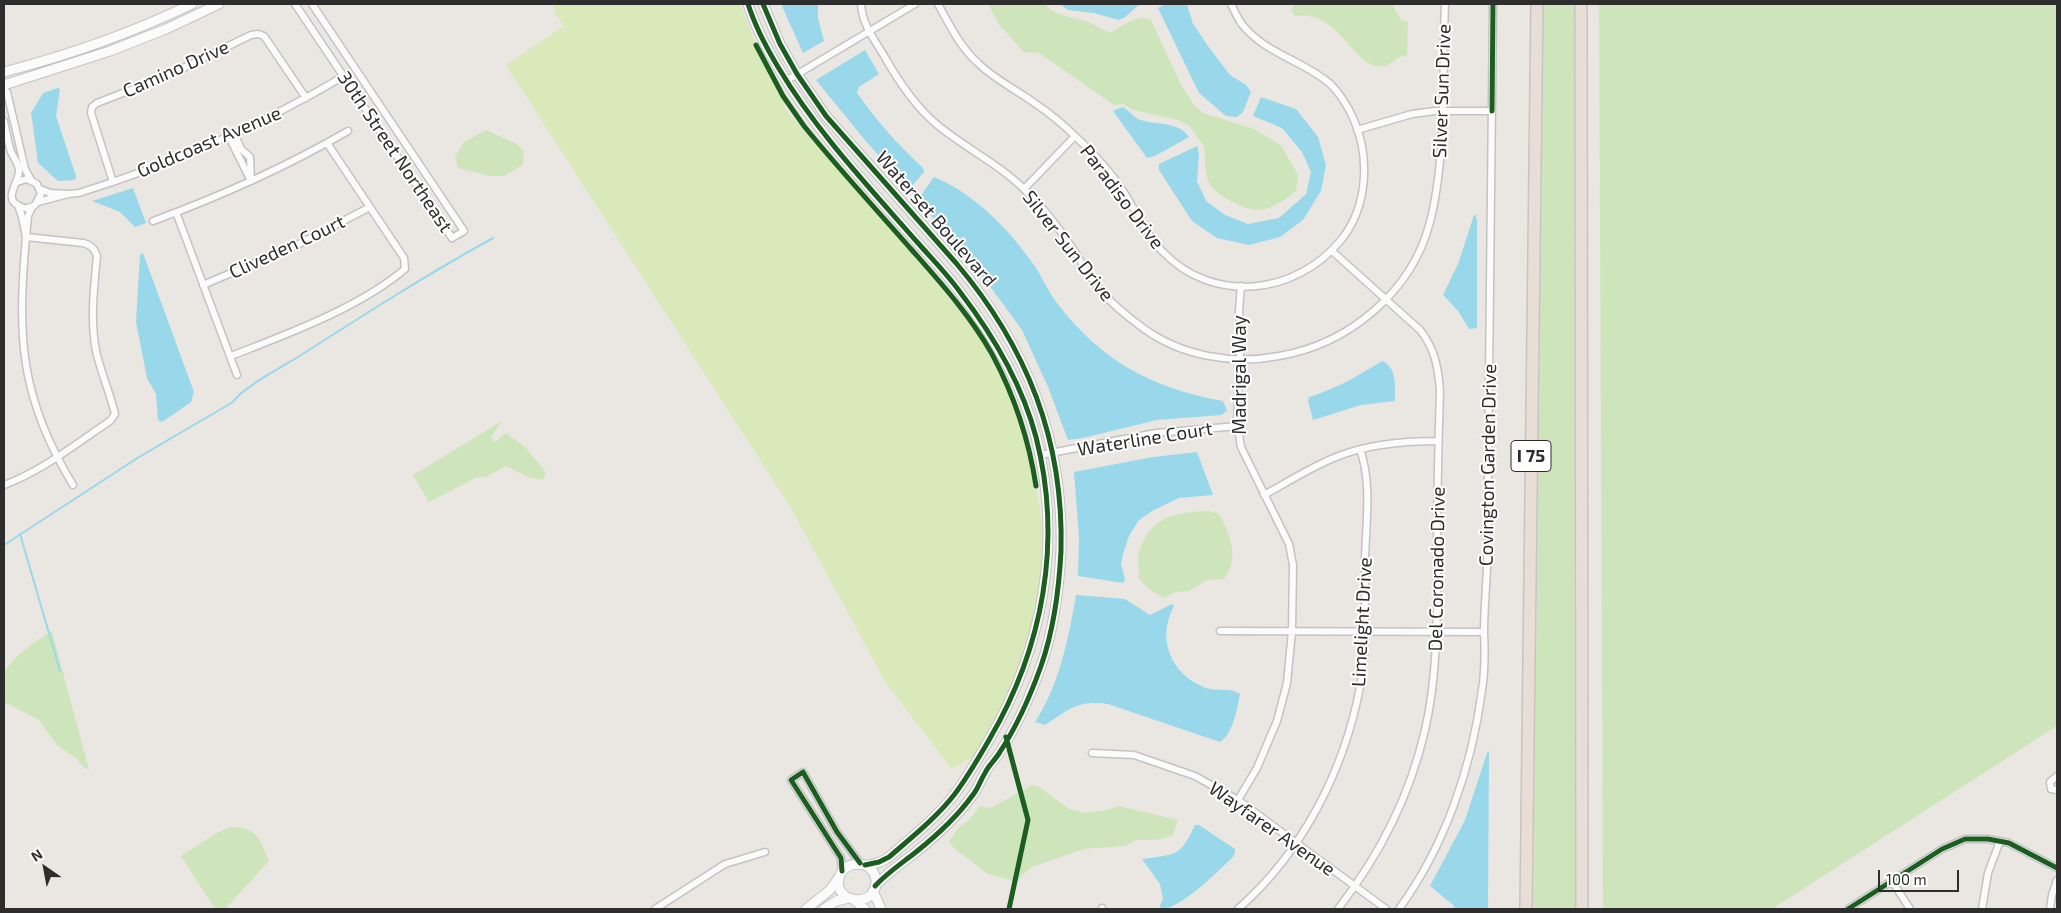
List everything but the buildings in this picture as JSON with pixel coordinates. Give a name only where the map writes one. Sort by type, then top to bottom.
[{"type":"highway","name":"I 75","points":[[1526,909],[1536,4]]},
{"type":"highway","points":[[1581,4],[1582,909]]},
{"type":"street","points":[[4,72],[46,61],[106,41],[192,4]]},
{"type":"street","points":[[4,85],[110,52],[166,29],[219,4]]},
{"type":"street","name":"30th Street Northeast","points":[[295,4],[452,238],[464,230],[312,4]]},
{"type":"street","name":"Waterset Boulevard","points":[[748,4],[765,46],[811,120],[959,289],[987,328],[1015,381],[1036,435],[1040,455],[1048,537],[1046,572],[1036,631],[1016,689],[967,778],[953,796],[889,858],[879,862],[863,864]]},
{"type":"street","name":"Waterset Boulevard","points":[[763,4],[780,44],[797,74],[826,116],[956,263],[986,300],[1001,323],[1026,370],[1044,415],[1058,478],[1062,519],[1060,581],[1053,622],[1041,665],[1029,696],[998,756],[985,772],[972,797],[940,830],[891,870],[874,889]]},
{"type":"street","points":[[861,4],[862,14],[869,31]]},
{"type":"street","points":[[786,81],[915,4]]},
{"type":"street","name":"Paradiso Drive","points":[[938,4],[959,40],[976,62],[1033,102],[1075,136],[1095,156],[1122,189],[1146,230],[1163,252],[1188,271],[1206,280],[1228,286],[1260,286],[1292,278],[1319,262],[1332,251],[1351,226],[1360,203],[1364,183],[1364,162],[1358,130],[1345,103],[1326,80],[1306,67],[1266,47],[1240,23],[1231,4]]},
{"type":"street","name":"Silver Sun Drive","points":[[869,31],[900,84],[934,122],[958,141],[992,162],[1024,189],[1054,222],[1101,290],[1124,313],[1145,330],[1183,349],[1220,358],[1240,360],[1266,359],[1316,347],[1354,327],[1385,301],[1409,270],[1421,247],[1430,222],[1439,171],[1445,4]]},
{"type":"street","name":"Covington Garden Drive","points":[[1399,909],[1437,844],[1463,778],[1475,731],[1482,689],[1485,655],[1484,632],[1487,568],[1493,4]]},
{"type":"street","name":"Camino Drive","points":[[113,182],[91,114],[92,107],[97,102],[167,76],[251,35],[258,34],[264,36],[306,98]]},
{"type":"street","name":"Goldcoast Avenue","points":[[40,189],[50,193],[79,193],[166,164],[232,136],[344,76]]},
{"type":"street","points":[[4,89],[7,92],[25,169],[31,180]]},
{"type":"street","points":[[1358,130],[1412,114],[1442,110],[1492,111]]},
{"type":"street","points":[[4,121],[12,153],[19,171],[11,192],[13,200]]},
{"type":"street","points":[[153,221],[251,181],[348,131]]},
{"type":"street","points":[[232,136],[251,181]]},
{"type":"street","points":[[1024,189],[1075,136]]},
{"type":"street","points":[[231,356],[331,314],[364,296],[405,269],[404,258],[327,143]]},
{"type":"street","points":[[4,190],[24,179],[31,180],[40,189],[41,194],[38,202],[32,207],[28,216],[26,237],[21,298],[24,358],[30,392],[42,427],[56,457],[73,485]]},
{"type":"street","name":"Goldcoast Avenue","points":[[38,202],[68,194]]},
{"type":"street","points":[[4,197],[13,200],[25,208],[32,207]]},
{"type":"street","points":[[18,205],[26,237]]},
{"type":"street","name":"Cliveden Court","points":[[203,285],[298,244],[370,207]]},
{"type":"street","points":[[176,212],[237,375]]},
{"type":"street","points":[[4,485],[18,480],[56,457],[110,421],[114,414],[96,350],[93,295],[97,256],[95,250],[90,245],[26,237]]},
{"type":"street","name":"Del Coronado Drive","points":[[1332,251],[1385,301],[1420,330],[1428,340],[1438,368],[1440,390],[1437,633],[1430,707],[1413,773],[1393,822],[1355,887],[1338,909]]},
{"type":"street","name":"Madrigal Way","points":[[1238,800],[1256,768],[1276,721],[1287,683],[1292,631],[1293,565],[1289,544],[1240,447],[1238,426],[1241,286]]},
{"type":"street","name":"Waterline Court","points":[[1040,455],[1156,433],[1238,426]]},
{"type":"street","points":[[1264,495],[1336,456],[1360,449],[1406,442],[1438,441]]},
{"type":"street","name":"Limelight Drive","points":[[1238,909],[1270,878],[1314,815],[1341,755],[1360,686],[1364,632],[1366,487],[1364,459],[1360,449]]},
{"type":"street","points":[[1220,631],[1484,632]]},
{"type":"street","name":"Wayfarer Avenue","points":[[1092,753],[1134,755],[1195,776],[1238,800],[1386,909]]},
{"type":"street","points":[[865,909],[840,888],[841,858],[791,780],[803,772],[837,832],[863,864],[871,869],[875,875],[874,889],[881,909]]},
{"type":"street","points":[[2057,776],[2049,785],[2051,789],[2057,790]]},
{"type":"street","points":[[1848,909],[1956,842],[1975,838],[2000,841],[2057,868]]},
{"type":"street","points":[[1982,909],[1988,874],[2000,841]]},
{"type":"street","points":[[655,909],[725,864],[765,852]]},
{"type":"street","points":[[806,909],[830,890],[850,864],[863,864]]},
{"type":"street","points":[[2050,909],[2057,880]]},
{"type":"street","points":[[1892,881],[1910,909]]},
{"type":"street","points":[[824,909],[836,901],[863,899],[874,889]]},
{"type":"green space","points":[[553,4],[740,4],[757,47],[783,96],[785,109],[915,257],[977,332],[1017,410],[1032,463],[1047,553],[1033,639],[982,752],[952,769],[886,683],[791,508],[506,65],[564,26],[555,13]]},
{"type":"green space","points":[[988,4],[1045,4],[1059,14],[1088,22],[1110,33],[1135,19],[1145,18],[1151,20],[1180,83],[1195,106],[1203,113],[1254,129],[1281,145],[1298,175],[1296,191],[1279,203],[1259,210],[1247,208],[1224,197],[1212,188],[1207,179],[1204,145],[1190,126],[1178,120],[1133,110],[1123,104],[1114,105],[1039,53],[1024,52],[1000,26]]},
{"type":"green space","points":[[1295,4],[1392,4],[1401,20],[1408,22],[1407,55],[1400,57],[1391,64],[1384,66],[1373,65],[1364,60],[1336,30],[1324,22],[1311,16],[1295,16],[1291,10]]},
{"type":"green space","points":[[1544,4],[1574,4],[1575,909],[1533,909]]},
{"type":"green space","points":[[1599,4],[2057,4],[2057,726],[1772,909],[1603,909]]},
{"type":"green space","points":[[486,130],[517,144],[524,152],[523,165],[504,176],[489,176],[458,168],[455,157],[464,142]]},
{"type":"green space","points":[[502,421],[491,437],[495,442],[506,433],[525,447],[546,472],[543,480],[528,477],[506,466],[486,477],[476,478],[429,502],[413,475]]},
{"type":"green space","points":[[1209,511],[1219,514],[1227,529],[1232,546],[1232,563],[1224,579],[1207,580],[1189,591],[1176,592],[1164,598],[1150,590],[1138,578],[1138,556],[1142,543],[1148,533],[1155,525],[1173,515]]},
{"type":"green space","points":[[52,631],[89,770],[57,745],[39,720],[4,702],[3,680],[7,668],[25,650]]},
{"type":"green space","points":[[1032,785],[1041,788],[1069,809],[1084,813],[1107,810],[1119,806],[1178,820],[1173,835],[1157,840],[1137,840],[1124,846],[1084,849],[1029,868],[1017,882],[988,874],[955,849],[949,842],[959,827],[969,820],[980,806],[991,808]]},
{"type":"green space","points":[[230,827],[246,829],[252,832],[260,841],[269,861],[225,909],[215,909],[181,856],[215,834]]},
{"type":"water","points":[[781,4],[818,4],[818,18],[824,41],[803,53]]},
{"type":"water","points":[[1060,4],[1140,4],[1124,18],[1118,20],[1094,13],[1068,10]]},
{"type":"water","points":[[1165,4],[1187,5],[1193,24],[1208,46],[1230,75],[1246,85],[1251,92],[1243,112],[1237,117],[1226,116],[1199,93],[1158,8]]},
{"type":"water","points":[[865,50],[879,74],[859,87],[857,93],[888,132],[923,168],[924,172],[910,188],[907,187],[864,139],[816,80]]},
{"type":"water","points":[[60,89],[56,116],[76,176],[75,180],[58,181],[38,163],[31,113],[43,93]]},
{"type":"water","points":[[1261,97],[1296,109],[1318,137],[1326,165],[1321,191],[1303,220],[1280,237],[1249,245],[1217,238],[1192,221],[1159,170],[1159,164],[1197,146],[1199,154],[1197,181],[1206,201],[1225,215],[1248,224],[1279,218],[1306,194],[1311,172],[1302,152],[1282,128],[1253,116]]},
{"type":"water","points":[[1123,107],[1138,119],[1179,128],[1189,137],[1155,156],[1147,158],[1113,111]]},
{"type":"water","points":[[934,177],[962,192],[1000,224],[1022,248],[1053,298],[1074,324],[1111,357],[1151,380],[1197,395],[1223,401],[1227,411],[1221,415],[1157,420],[1068,440],[1048,387],[1022,330],[989,285],[924,207],[919,198]]},
{"type":"water","points":[[133,188],[146,223],[135,227],[120,212],[92,201]]},
{"type":"water","points":[[1474,215],[1476,215],[1477,221],[1477,328],[1469,329],[1458,311],[1443,295],[1458,264]]},
{"type":"water","points":[[143,253],[194,392],[191,402],[162,422],[158,420],[156,394],[147,378],[136,322],[140,255]]},
{"type":"water","points":[[1382,361],[1387,364],[1393,373],[1395,401],[1361,405],[1313,420],[1309,397],[1347,382]]},
{"type":"water","points":[[1197,452],[1213,495],[1179,498],[1152,511],[1139,520],[1129,536],[1123,554],[1121,564],[1125,579],[1123,583],[1078,576],[1079,537],[1074,472],[1153,457]]},
{"type":"water","points":[[1076,595],[1125,599],[1150,615],[1172,604],[1174,606],[1166,631],[1170,654],[1176,665],[1194,682],[1206,688],[1232,691],[1240,694],[1234,721],[1224,738],[1220,742],[1108,704],[1097,703],[1074,707],[1045,725],[1035,722],[1051,693],[1057,677],[1070,628]]},
{"type":"water","points":[[1489,751],[1488,909],[1456,909],[1430,886],[1465,820]]},
{"type":"water","points":[[1195,825],[1199,825],[1235,849],[1233,857],[1189,896],[1179,903],[1161,909],[1160,905],[1163,899],[1160,884],[1142,859],[1163,856],[1181,849]]},
{"type":"waterway","points":[[4,545],[139,457],[233,402],[245,390],[263,378],[419,281],[493,238]]},
{"type":"waterway","points":[[20,534],[60,671]]},
{"type":"cycle path","points":[[748,4],[769,52],[809,113],[862,179],[950,279],[984,325],[1015,379],[1023,398],[1036,437],[1044,476],[1048,516],[1047,555],[1043,593],[1035,631],[1023,669],[1008,705],[959,789],[939,812],[889,857],[879,862],[865,865]]},
{"type":"cycle path","points":[[763,4],[780,44],[797,74],[826,116],[956,263],[981,295],[1003,328],[1021,362],[1036,397],[1048,433],[1056,471],[1060,510],[1061,551],[1059,580],[1053,624],[1046,652],[1027,701],[1005,745],[966,804],[939,833],[875,886]]},
{"type":"cycle path","points":[[1492,111],[1493,4]]},
{"type":"cycle path","points":[[756,45],[783,96],[804,126],[843,173],[944,286],[992,354],[1014,402],[1025,435],[1036,486]]},
{"type":"cycle path","points":[[1006,737],[1028,820],[1009,909]]},
{"type":"cycle path","points":[[842,871],[841,858],[791,780],[803,772],[837,832],[860,863]]},
{"type":"cycle path","points":[[1848,909],[1942,849],[1965,839],[1988,839],[2009,843],[2057,868]]}]
